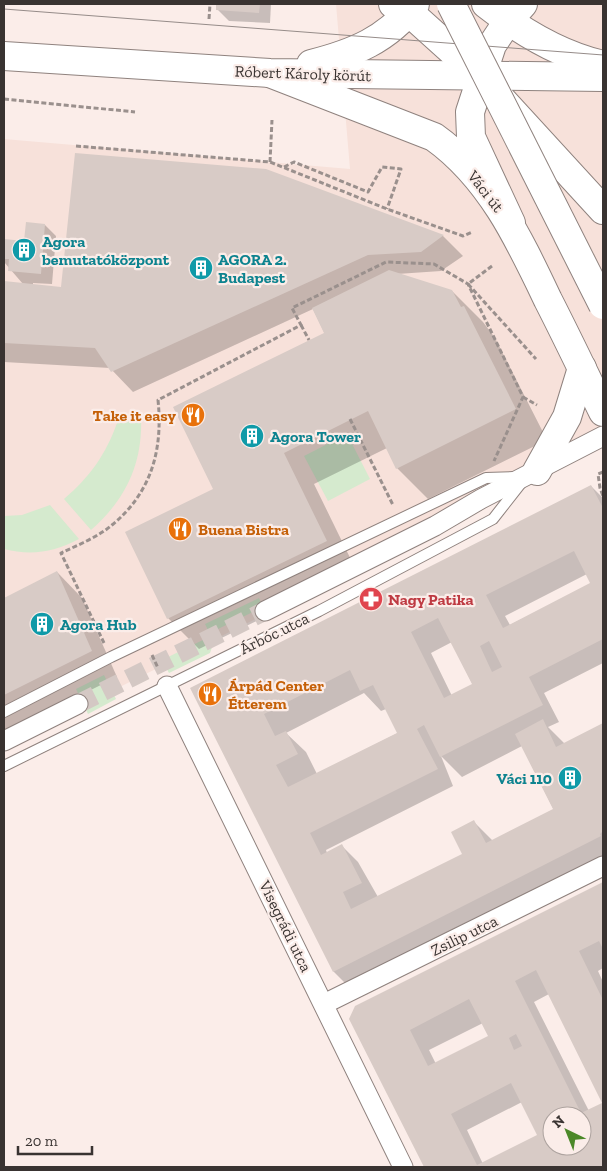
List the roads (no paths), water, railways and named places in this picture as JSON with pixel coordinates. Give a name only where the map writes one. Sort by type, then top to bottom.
[{"type":"main road","points":[[452,4],[603,305]]},
{"type":"main road","points":[[486,4],[516,12],[564,52],[603,65]]},
{"type":"main road","points":[[270,73],[346,55],[381,37],[406,6],[480,76],[603,210]]},
{"type":"main road","points":[[511,223],[471,137],[470,112],[480,76],[492,45],[516,12]]},
{"type":"main road","name":"Róbert Károly körút","points":[[4,56],[270,73],[603,77]]},
{"type":"main road","name":"Váci út","points":[[270,73],[434,137],[452,150],[472,171],[511,223],[603,412]]},
{"type":"main road","points":[[531,474],[567,417],[582,368]]},
{"type":"street","name":"Árbóc utca","points":[[265,611],[435,526],[481,499],[603,436]]},
{"type":"street","name":"Visegrádi utca","points":[[167,686],[403,1167]]},
{"type":"street","points":[[4,741],[78,704]]},
{"type":"street","name":"Zsilip utca","points":[[324,1004],[603,866]]},
{"type":"lane","name":"Árbóc utca","points":[[4,712],[145,641],[486,478],[531,474]]},
{"type":"lane","name":"Árbóc utca","points":[[4,766],[319,611],[493,519],[531,474]]},
{"type":"tunnel","points":[[78,704],[265,611]]},
{"type":"tram line","points":[[4,9],[603,55]]},
{"type":"place","name":"Agora bemutatóközpont","points":[[24,250]]},
{"type":"place","name":"AGORA 2. Budapest","points":[[201,268]]},
{"type":"place","name":"Take it easy","points":[[193,415]]},
{"type":"place","name":"Agora Tower","points":[[252,436]]},
{"type":"place","name":"Buena Bistra","points":[[180,529]]},
{"type":"place","name":"Nagy Patika","points":[[371,599]]},
{"type":"place","name":"Agora Hub","points":[[42,624]]},
{"type":"place","name":"Árpád Center Étterem","points":[[210,694]]},
{"type":"place","name":"Váci 110","points":[[570,778]]}]
